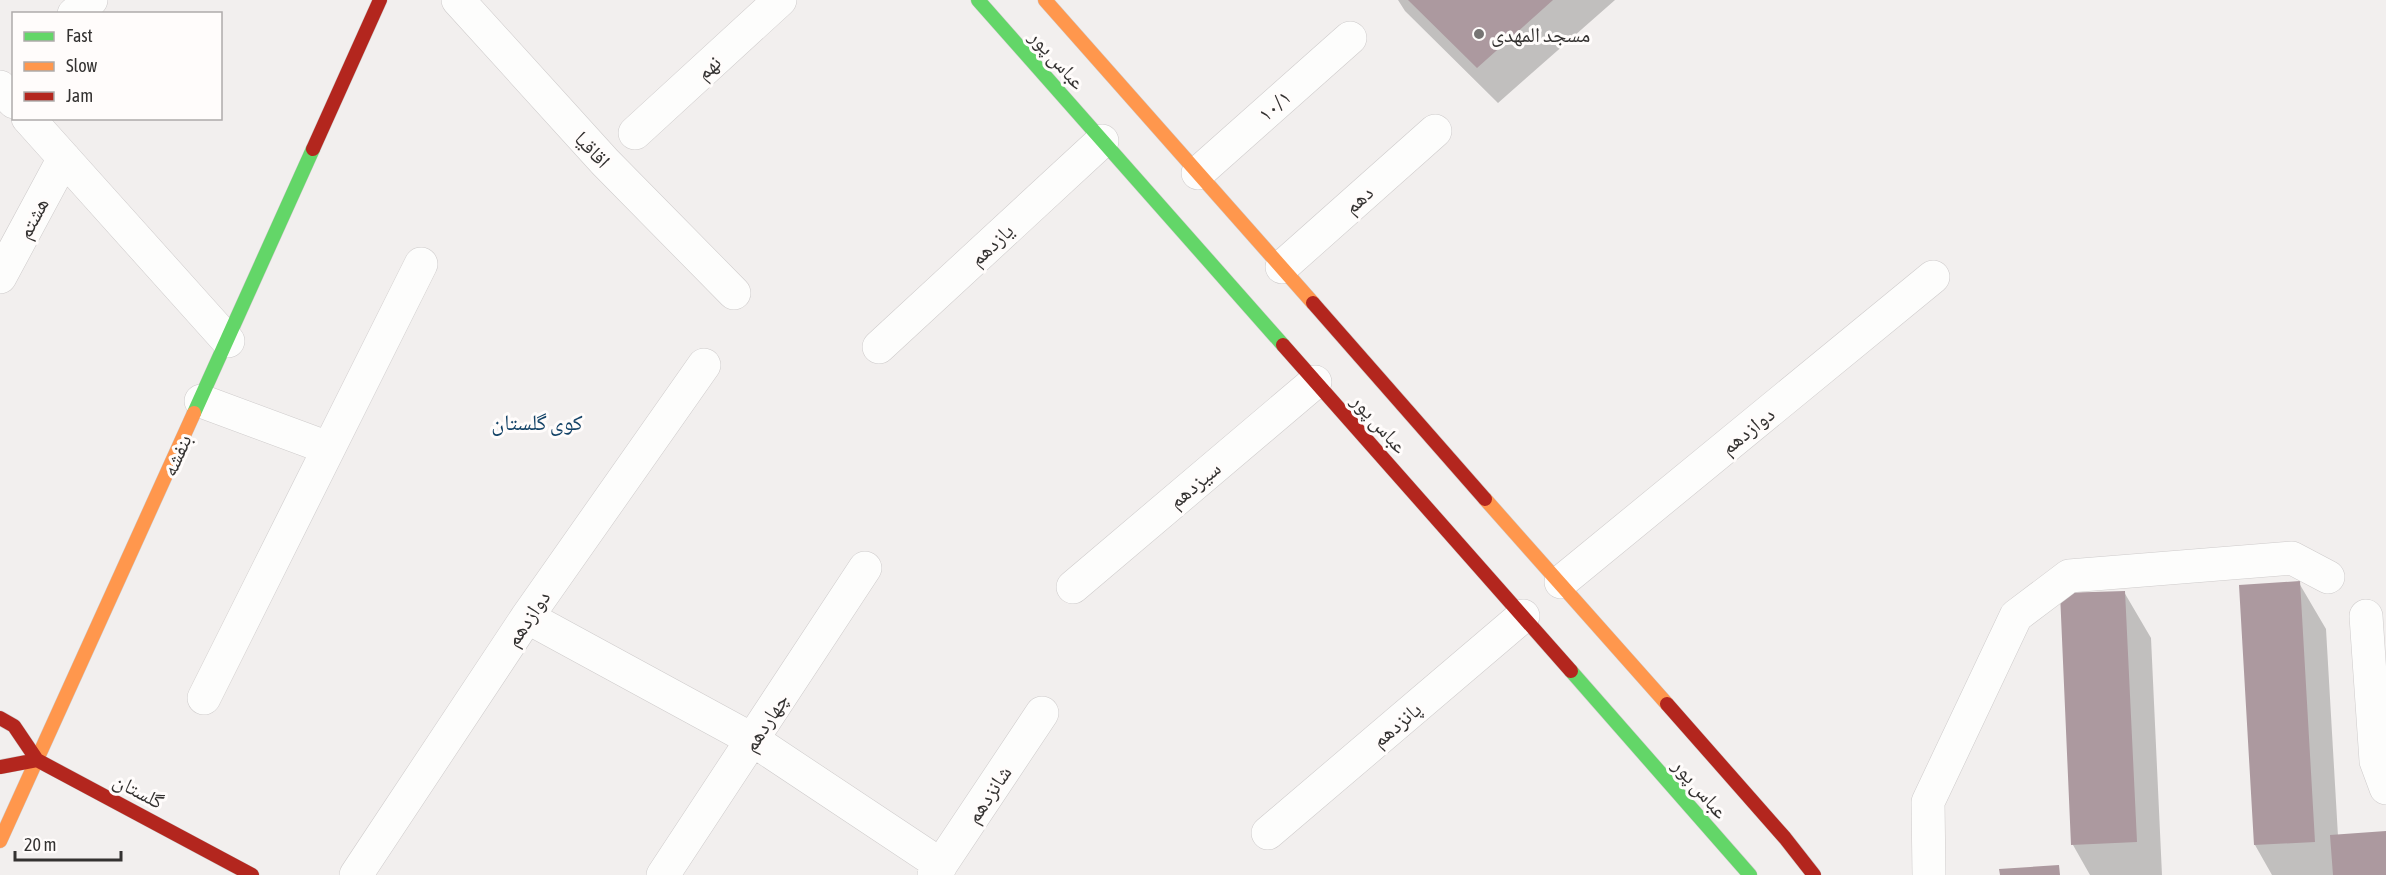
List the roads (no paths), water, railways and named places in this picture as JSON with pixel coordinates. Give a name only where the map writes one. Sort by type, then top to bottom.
[{"type":"street","points":[[76,12],[91,0]]},
{"type":"street","name":"بنفشه","points":[[0,842],[380,0]]},
{"type":"street","name":"اقاقیا","points":[[458,0],[605,162],[734,293]]},
{"type":"street","name":"نهم","points":[[635,134],[780,0]]},
{"type":"street","name":"عباس پور","points":[[978,0],[1102,141],[1189,231],[1315,381],[1750,870]]},
{"type":"street","name":"عباس پور","points":[[1045,0],[1198,173],[1219,204],[1282,267],[1561,582],[1781,841],[1814,875]]},
{"type":"street","name":"۱۰/۱","points":[[1198,173],[1350,38]]},
{"type":"street","points":[[0,75],[12,66]]},
{"type":"street","points":[[0,87],[12,100]]},
{"type":"street","points":[[30,120],[228,341]]},
{"type":"street","name":"دهم","points":[[1282,267],[1435,131]]},
{"type":"street","name":"یازدهم","points":[[879,347],[1102,141]]},
{"type":"street","name":"هشتم","points":[[0,277],[64,158]]},
{"type":"street","points":[[204,698],[421,264]]},
{"type":"street","name":"دوازدهم","points":[[1561,582],[1933,277]]},
{"type":"street","name":"دوازدهم","points":[[356,875],[527,616],[704,365]]},
{"type":"street","name":"سیزدهم","points":[[1073,587],[1315,381]]},
{"type":"street","points":[[201,401],[328,447]]},
{"type":"street","points":[[1929,875],[1928,802],[2016,616],[2069,576],[2292,558],[2328,578]]},
{"type":"street","name":"چهاردهم","points":[[663,875],[866,568]]},
{"type":"street","points":[[527,616],[753,741],[937,870]]},
{"type":"street","name":"پانزدهم","points":[[1268,833],[1523,616]]},
{"type":"street","points":[[2366,616],[2376,761],[2386,788]]},
{"type":"street","name":"شانزدهم","points":[[937,870],[1042,713]]},
{"type":"street","name":"گلستان","points":[[0,718],[14,726],[37,760],[252,875]]},
{"type":"street","points":[[0,767],[37,760]]},
{"type":"place","name":"مسجد المهدی","points":[[1479,34]]},
{"type":"district","name":"کوی گلستان","points":[[537,422]]}]
